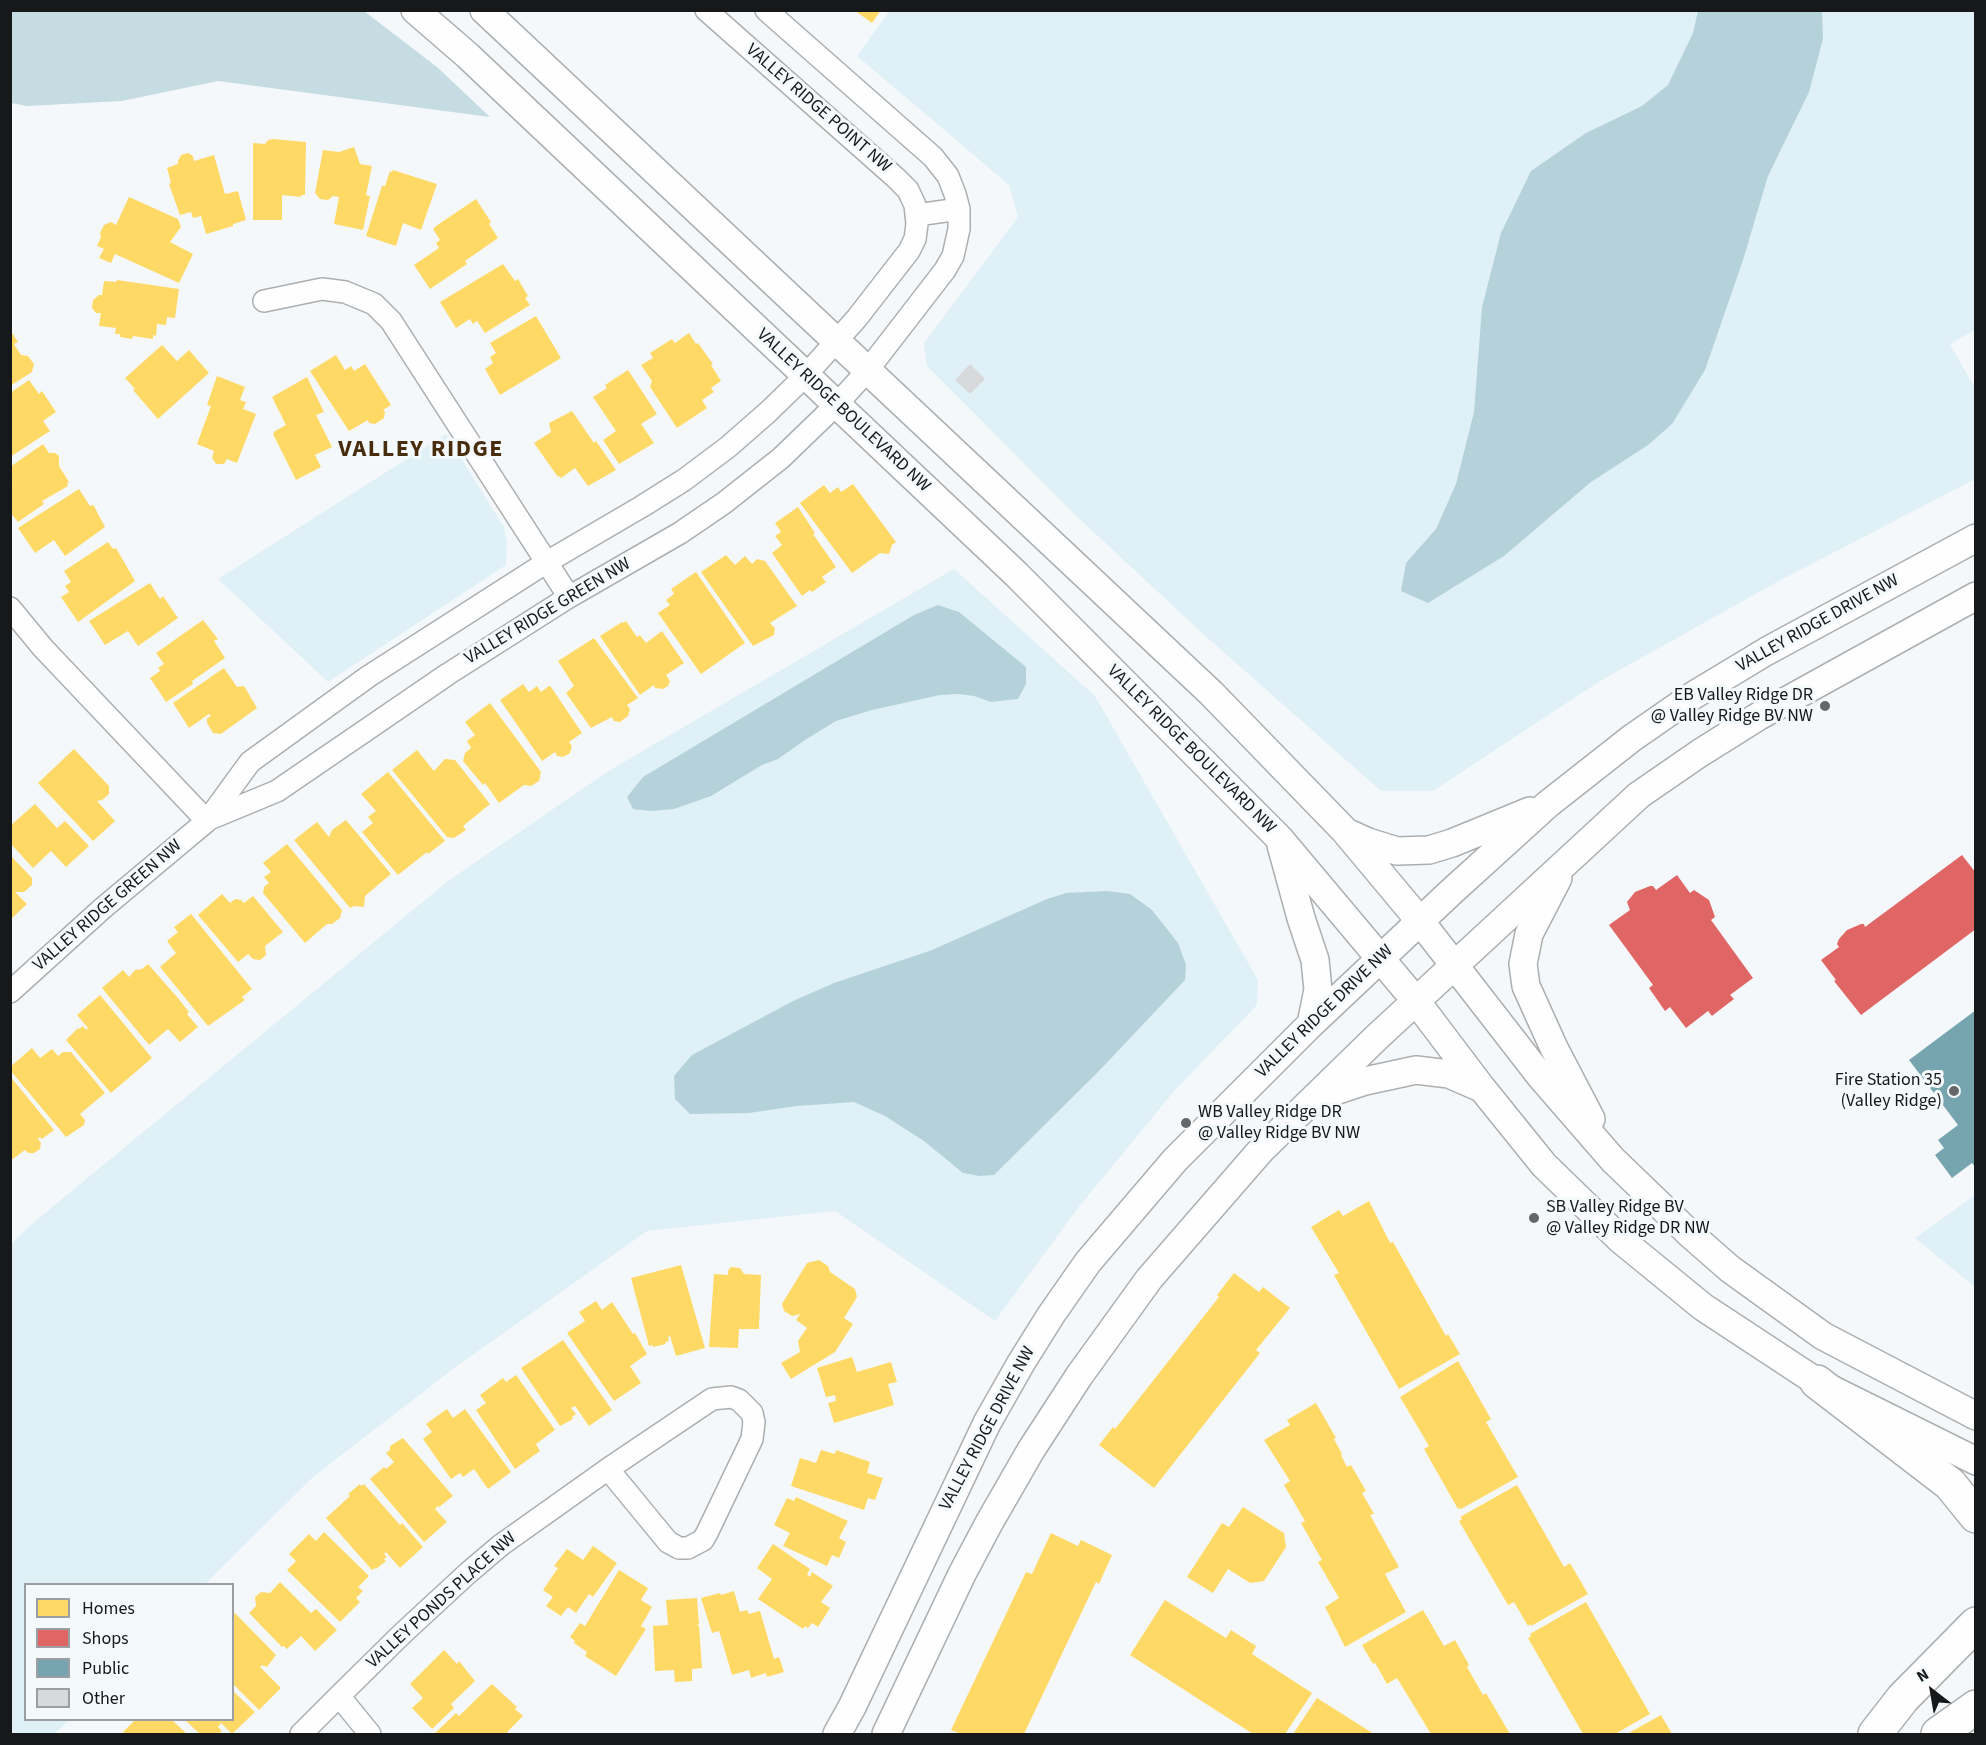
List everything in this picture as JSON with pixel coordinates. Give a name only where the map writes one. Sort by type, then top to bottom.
[{"type":"highway","points":[[1817,1382],[1950,1484],[1976,1516]]},
{"type":"highway","points":[[1875,1734],[1903,1698],[1976,1624]]},
{"type":"highway","points":[[1938,1662],[1976,1645]]},
{"type":"highway","points":[[1938,1734],[1976,1707]]},
{"type":"street","name":"VALLEY RIDGE BOULEVARD NW","points":[[415,10],[467,55],[1016,574],[1279,838],[1416,1001],[1544,1165],[1621,1240],[1703,1306],[1817,1382],[1976,1461]]},
{"type":"street","points":[[484,10],[1211,693],[1344,830],[1420,921],[1540,1077],[1613,1160],[1690,1234],[1730,1269],[1823,1336],[1976,1416]]},
{"type":"street","name":"VALLEY RIDGE POINT NW","points":[[706,10],[896,178],[908,190],[915,205],[915,239],[909,251],[836,342]]},
{"type":"street","points":[[766,10],[933,158],[948,176],[955,194],[959,209],[957,241],[953,256],[945,270],[867,371]]},
{"type":"street","points":[[916,215],[959,209]]},
{"type":"street","points":[[264,301],[322,289],[345,292],[374,304],[391,321],[569,597]]},
{"type":"street","name":"VALLEY RIDGE GREEN NW","points":[[10,992],[103,908],[207,821],[249,762],[369,675],[547,562],[684,480],[736,440],[806,375],[836,342]]},
{"type":"street","name":"VALLEY RIDGE GREEN NW","points":[[207,821],[276,791],[448,674],[569,597],[680,533],[724,503],[781,458],[837,404],[867,371]]},
{"type":"street","name":"VALLEY RIDGE DRIVE NW","points":[[837,1734],[857,1697],[987,1423],[1021,1363],[1050,1315],[1088,1262],[1174,1160],[1311,1024],[1420,921],[1548,804],[1648,726],[1734,670],[1976,538]]},
{"type":"street","points":[[886,1734],[989,1523],[1031,1450],[1079,1376],[1149,1280],[1262,1149],[1416,1001],[1639,795],[1759,716],[1976,596]]},
{"type":"street","points":[[10,608],[44,648],[207,821]]},
{"type":"street","points":[[1344,830],[1368,842],[1397,851],[1429,850],[1548,804]]},
{"type":"street","points":[[1279,838],[1289,880],[1315,960],[1318,990],[1311,1024]]},
{"type":"street","points":[[1568,859],[1529,934],[1523,964],[1526,986],[1554,1048],[1613,1160]]},
{"type":"street","points":[[1313,1099],[1365,1081],[1416,1070],[1449,1074],[1481,1087]]},
{"type":"street","name":"VALLEY PONDS PLACE NW","points":[[301,1734],[403,1633],[501,1545],[608,1469],[712,1399],[731,1397],[740,1400],[752,1413],[754,1422],[752,1439],[707,1533],[696,1545],[679,1548],[668,1542],[608,1469]]},
{"type":"street","points":[[339,1696],[369,1734]]},
{"type":"shaded area","points":[[890,10],[1975,11],[1975,330],[1950,344],[1975,388],[1975,479],[1777,582],[1600,681],[1433,791],[1381,791],[1203,634],[1071,511],[927,366],[924,343],[1018,217],[1009,185],[857,56]]},
{"type":"shaded area","points":[[10,11],[364,11],[437,67],[490,117],[218,81],[122,101],[27,106],[11,103]]},
{"type":"shaded area","points":[[1698,11],[1822,11],[1823,39],[1809,92],[1768,176],[1743,260],[1705,370],[1672,424],[1648,445],[1591,482],[1504,556],[1428,603],[1401,591],[1406,563],[1436,529],[1456,484],[1474,412],[1482,307],[1501,233],[1531,171],[1586,133],[1642,106],[1668,85],[1693,33]]},
{"type":"shaded area","points":[[446,434],[504,527],[507,543],[506,565],[328,682],[218,579]]},
{"type":"shaded area","points":[[954,569],[1095,696],[1258,980],[1257,1005],[1175,1090],[1078,1208],[995,1321],[835,1211],[647,1231],[453,1369],[313,1477],[206,1583],[24,1583],[24,1721],[68,1721],[54,1734],[11,1734],[10,1245],[34,1222],[448,881],[610,770]]},
{"type":"shaded area","points":[[938,605],[959,612],[1026,667],[1026,684],[1018,699],[991,702],[974,696],[940,695],[872,710],[836,721],[778,759],[762,765],[711,796],[674,809],[651,811],[633,809],[627,797],[643,777],[914,615]]},
{"type":"shaded area","points":[[1107,891],[1130,894],[1152,910],[1178,943],[1186,965],[1185,980],[1098,1072],[994,1175],[979,1176],[963,1173],[924,1141],[885,1116],[854,1102],[797,1106],[749,1113],[690,1114],[675,1099],[674,1076],[692,1055],[793,1001],[834,983],[932,950],[1047,899],[1066,893]]},
{"type":"shaded area","points":[[1975,1195],[1975,1287],[1915,1238]]},
{"type":"building: Homes","points":[[854,10],[881,10],[872,23]]},
{"type":"building: Homes","points":[[268,140],[306,142],[305,195],[301,197],[282,195],[282,220],[253,220],[253,143],[265,144]]},
{"type":"building: Homes","points":[[354,147],[360,164],[372,166],[366,195],[370,196],[363,230],[334,224],[339,197],[333,196],[328,200],[320,199],[315,193],[323,150],[339,152]]},
{"type":"building: Homes","points":[[188,153],[193,156],[194,161],[214,155],[225,194],[238,191],[246,220],[206,234],[201,216],[193,218],[191,212],[180,215],[169,184],[171,183],[167,168],[178,164],[181,155]]},
{"type":"building: Homes","points":[[390,171],[437,184],[421,230],[403,223],[396,246],[366,236],[382,186],[385,186]]},
{"type":"building: Homes","points":[[129,197],[178,219],[181,227],[170,242],[193,254],[179,283],[115,254],[111,263],[99,258],[104,249],[97,246],[101,237],[100,233],[104,225],[111,222],[116,225]]},
{"type":"building: Homes","points":[[476,199],[498,238],[465,261],[467,264],[430,289],[414,265],[439,248],[436,243],[440,240],[433,229]]},
{"type":"building: Homes","points":[[503,264],[515,281],[518,279],[528,296],[525,298],[530,305],[485,333],[477,321],[473,324],[470,319],[456,328],[440,302]]},
{"type":"building: Homes","points":[[117,280],[179,289],[175,318],[167,317],[166,325],[157,324],[156,336],[153,335],[153,339],[120,337],[120,334],[115,334],[116,328],[99,326],[101,313],[96,313],[92,308],[93,300],[102,295],[104,281],[116,282]]},
{"type":"building: Homes","points":[[536,316],[561,358],[500,395],[485,369],[493,363],[490,357],[496,353],[490,343]]},
{"type":"building: Homes","points":[[10,330],[18,342],[14,344],[21,355],[28,356],[34,364],[32,372],[10,386]]},
{"type":"building: Homes","points":[[689,333],[713,364],[711,365],[721,381],[711,388],[714,392],[702,400],[707,408],[677,428],[650,387],[652,381],[641,365],[653,358],[650,353],[672,339],[675,343]]},
{"type":"building: Homes","points":[[162,345],[177,361],[189,350],[209,373],[158,419],[125,378]]},
{"type":"building: Homes","points":[[336,355],[345,370],[351,366],[354,371],[365,364],[391,405],[383,410],[384,418],[375,424],[369,423],[368,420],[349,431],[310,371]]},
{"type":"building: Homes","points":[[628,370],[657,414],[641,424],[654,443],[619,464],[603,440],[616,431],[593,397],[607,388],[605,385]]},
{"type":"building: Homes","points":[[217,376],[245,387],[240,400],[246,402],[243,409],[256,414],[237,463],[227,459],[224,464],[216,464],[212,458],[214,451],[197,444],[211,406],[207,405]]},
{"type":"building: Homes","points":[[307,377],[324,412],[316,415],[332,447],[315,455],[321,467],[296,480],[273,434],[286,425],[272,397]]},
{"type":"building: Homes","points":[[29,380],[39,394],[42,391],[56,412],[43,421],[50,431],[10,457],[10,393]]},
{"type":"building: Homes","points":[[572,411],[616,470],[588,486],[575,468],[561,478],[558,477],[534,443],[551,432],[549,423]]},
{"type":"building: Homes","points":[[43,444],[49,453],[59,456],[59,466],[69,482],[68,486],[42,501],[44,504],[18,522],[10,512],[10,491],[12,490],[10,487],[13,486],[10,483],[10,467]]},
{"type":"building: Homes","points":[[853,484],[896,542],[892,545],[889,554],[880,553],[852,573],[800,503],[824,485],[830,493],[838,487],[841,492]]},
{"type":"building: Homes","points":[[79,489],[90,506],[94,506],[105,527],[65,556],[54,540],[35,553],[18,528]]},
{"type":"building: Homes","points":[[798,507],[836,567],[822,577],[826,582],[802,596],[772,553],[782,545],[775,536],[781,532],[775,523]]},
{"type":"building: Homes","points":[[108,542],[113,549],[116,548],[135,581],[78,622],[61,597],[69,592],[65,586],[71,582],[64,571]]},
{"type":"building: Homes","points":[[726,555],[735,565],[745,556],[752,564],[757,559],[765,561],[797,606],[770,623],[775,628],[774,635],[753,646],[701,572]]},
{"type":"building: Homes","points":[[696,572],[745,643],[701,674],[658,613],[670,605],[666,600],[674,594],[671,589]]},
{"type":"building: Homes","points":[[150,583],[160,599],[163,596],[178,618],[138,646],[128,631],[105,645],[89,621]]},
{"type":"building: Homes","points":[[203,620],[218,639],[214,641],[225,658],[166,702],[150,678],[160,671],[158,668],[164,664],[156,653]]},
{"type":"building: Homes","points":[[626,621],[637,637],[640,635],[646,643],[662,631],[684,663],[666,675],[670,681],[663,689],[655,688],[654,685],[640,695],[600,636]]},
{"type":"building: Homes","points":[[594,638],[638,698],[627,705],[630,709],[628,716],[620,722],[614,721],[612,717],[591,728],[566,693],[574,686],[558,661]]},
{"type":"building: Homes","points":[[224,668],[237,687],[244,686],[257,708],[221,734],[213,733],[207,723],[207,718],[211,716],[209,714],[189,728],[173,703]]},
{"type":"building: Homes","points":[[523,684],[529,692],[537,686],[541,692],[551,687],[582,733],[569,742],[572,746],[570,753],[563,757],[557,756],[555,752],[542,761],[500,700]]},
{"type":"building: Homes","points":[[490,703],[541,772],[539,781],[531,786],[524,785],[499,803],[485,783],[483,785],[463,761],[465,753],[471,748],[467,741],[475,735],[465,722]]},
{"type":"building: Homes","points":[[74,749],[109,786],[109,794],[97,801],[115,821],[93,841],[38,783]]},
{"type":"building: Homes","points":[[417,750],[434,771],[445,759],[455,760],[490,804],[463,826],[466,830],[454,838],[447,837],[392,770]]},
{"type":"building: Homes","points":[[388,772],[445,841],[398,875],[362,832],[373,823],[368,817],[376,811],[361,794]]},
{"type":"building: Homes","points":[[35,804],[57,828],[65,821],[89,846],[66,867],[51,851],[33,868],[10,843],[10,826]]},
{"type":"building: Homes","points":[[346,820],[391,874],[365,896],[364,907],[350,908],[294,840],[317,822],[329,837],[332,830]]},
{"type":"building: Homes","points":[[287,844],[342,910],[340,918],[332,924],[327,924],[305,943],[263,893],[264,887],[269,883],[264,877],[271,872],[263,863]]},
{"type":"building: Homes","points":[[10,855],[32,878],[32,885],[24,892],[15,892],[27,904],[10,920]]},
{"type":"building: Homes","points":[[222,894],[230,903],[235,899],[244,903],[253,896],[283,932],[265,946],[266,955],[260,960],[253,959],[248,954],[238,962],[198,915]]},
{"type":"building: Homes","points":[[191,914],[252,989],[242,997],[245,1000],[208,1026],[160,967],[176,953],[167,941],[178,932],[174,927]]},
{"type":"building: Homes","points":[[148,964],[189,1012],[187,1014],[198,1027],[180,1042],[168,1029],[149,1045],[102,988],[123,970],[129,977],[135,970],[142,969]]},
{"type":"building: Homes","points":[[100,995],[152,1058],[111,1093],[66,1040],[78,1028],[83,1026],[86,1030],[88,1028],[77,1015]]},
{"type":"building: Homes","points":[[32,1048],[40,1058],[52,1049],[58,1056],[63,1052],[71,1052],[105,1093],[80,1114],[85,1120],[84,1125],[66,1137],[10,1070],[10,1067]]},
{"type":"building: Homes","points":[[10,1076],[54,1130],[42,1139],[40,1137],[38,1139],[41,1143],[40,1149],[34,1153],[28,1153],[25,1150],[10,1161]]},
{"type":"building: Homes","points":[[1369,1201],[1390,1243],[1393,1242],[1446,1336],[1448,1334],[1460,1354],[1399,1389],[1334,1275],[1339,1273],[1311,1227],[1339,1210],[1343,1216]]},
{"type":"building: Homes","points":[[819,1260],[828,1266],[830,1272],[855,1289],[857,1297],[844,1318],[853,1324],[835,1352],[791,1379],[781,1363],[800,1352],[798,1341],[807,1328],[796,1320],[800,1314],[792,1316],[784,1311],[782,1304],[807,1263]]},
{"type":"building: Homes","points":[[681,1265],[705,1348],[676,1356],[670,1336],[666,1344],[649,1346],[631,1278]]},
{"type":"building: Homes","points":[[731,1267],[740,1268],[744,1274],[761,1275],[759,1329],[739,1329],[738,1348],[709,1347],[714,1274],[728,1275]]},
{"type":"building: Homes","points":[[1234,1273],[1259,1292],[1263,1287],[1290,1308],[1256,1350],[1260,1353],[1154,1488],[1099,1445],[1113,1427],[1115,1429],[1219,1297],[1217,1295]]},
{"type":"building: Homes","points":[[596,1301],[602,1310],[612,1302],[647,1354],[630,1366],[641,1383],[614,1401],[567,1333],[585,1321],[579,1312]]},
{"type":"building: Homes","points":[[563,1340],[612,1410],[589,1426],[575,1406],[571,1408],[576,1414],[572,1417],[573,1419],[560,1426],[521,1368]]},
{"type":"building: Homes","points":[[852,1357],[857,1372],[891,1362],[897,1382],[888,1384],[894,1405],[834,1423],[828,1403],[836,1401],[835,1395],[826,1397],[817,1368]]},
{"type":"building: Homes","points":[[1458,1361],[1491,1419],[1486,1422],[1518,1477],[1461,1509],[1458,1509],[1424,1449],[1429,1446],[1400,1397]]},
{"type":"building: Homes","points":[[516,1375],[555,1430],[536,1444],[540,1451],[515,1469],[476,1410],[486,1403],[480,1395],[503,1378],[506,1382]]},
{"type":"building: Homes","points":[[1316,1403],[1336,1438],[1334,1439],[1347,1467],[1351,1465],[1366,1491],[1362,1493],[1374,1514],[1370,1515],[1399,1567],[1385,1574],[1406,1612],[1345,1647],[1325,1607],[1339,1598],[1318,1562],[1322,1560],[1301,1523],[1305,1521],[1284,1485],[1290,1481],[1264,1440],[1290,1425],[1287,1420]]},
{"type":"building: Homes","points":[[447,1409],[453,1418],[465,1409],[511,1472],[488,1489],[474,1469],[463,1477],[460,1473],[451,1479],[423,1439],[432,1432],[426,1424]]},
{"type":"building: Homes","points":[[403,1438],[453,1496],[435,1509],[447,1522],[424,1542],[370,1479],[394,1462],[386,1453],[390,1450],[390,1446]]},
{"type":"building: Homes","points":[[821,1450],[835,1454],[836,1450],[870,1462],[867,1473],[883,1478],[875,1500],[868,1498],[864,1510],[791,1486],[800,1458],[816,1463]]},
{"type":"building: Homes","points":[[360,1484],[361,1486],[364,1484],[423,1547],[400,1568],[386,1552],[384,1554],[387,1557],[384,1559],[386,1561],[372,1570],[326,1518]]},
{"type":"building: Homes","points":[[1517,1485],[1564,1567],[1570,1563],[1588,1594],[1531,1626],[1530,1624],[1528,1626],[1514,1602],[1508,1605],[1459,1521],[1462,1519],[1460,1517]]},
{"type":"building: Homes","points":[[796,1497],[848,1521],[839,1538],[846,1542],[839,1558],[832,1555],[827,1566],[783,1546],[790,1533],[774,1525],[787,1498],[794,1501]]},
{"type":"building: Homes","points":[[1243,1507],[1284,1533],[1286,1547],[1264,1581],[1250,1583],[1228,1569],[1213,1593],[1187,1577],[1222,1523],[1229,1527]]},
{"type":"building: Homes","points":[[324,1532],[369,1576],[358,1587],[363,1591],[356,1598],[360,1602],[340,1622],[287,1570],[296,1561],[289,1554],[309,1534],[316,1541]]},
{"type":"building: Homes","points":[[1051,1533],[1078,1546],[1081,1540],[1112,1555],[1099,1584],[1096,1582],[1024,1734],[961,1734],[951,1730],[1026,1572],[1032,1574]]},
{"type":"building: Homes","points":[[773,1544],[810,1569],[807,1574],[810,1577],[812,1572],[833,1586],[821,1602],[830,1608],[818,1627],[812,1623],[808,1628],[805,1626],[803,1629],[758,1599],[772,1579],[757,1568]]},
{"type":"building: Homes","points":[[593,1546],[617,1563],[593,1597],[589,1594],[576,1613],[568,1607],[561,1616],[546,1606],[553,1597],[543,1590],[558,1568],[554,1566],[567,1549],[583,1560]]},
{"type":"building: Homes","points":[[619,1570],[648,1588],[641,1600],[652,1607],[641,1626],[646,1629],[616,1676],[585,1656],[587,1652],[574,1643],[575,1641],[570,1637],[580,1623],[585,1626]]},
{"type":"building: Homes","points":[[280,1582],[311,1613],[316,1609],[337,1630],[315,1651],[301,1636],[287,1649],[282,1647],[249,1613],[256,1606],[255,1597],[261,1592],[270,1593]]},
{"type":"building: Homes","points":[[734,1591],[740,1612],[747,1610],[749,1614],[760,1611],[774,1659],[779,1657],[784,1672],[767,1677],[766,1673],[751,1678],[749,1670],[732,1675],[719,1631],[712,1633],[701,1598]]},
{"type":"building: Homes","points":[[697,1598],[699,1624],[697,1626],[699,1626],[702,1668],[692,1669],[692,1681],[675,1682],[674,1670],[655,1671],[653,1626],[668,1625],[666,1600]]},
{"type":"building: Homes","points":[[1165,1600],[1226,1638],[1231,1630],[1256,1646],[1252,1654],[1312,1693],[1285,1734],[1253,1734],[1130,1655]]},
{"type":"building: Homes","points":[[1586,1602],[1650,1714],[1615,1734],[1583,1734],[1528,1638],[1530,1634]]},
{"type":"building: Homes","points":[[1423,1610],[1444,1646],[1455,1640],[1483,1695],[1486,1693],[1510,1734],[1431,1734],[1397,1678],[1387,1684],[1362,1645]]},
{"type":"building: Homes","points":[[234,1614],[276,1655],[267,1667],[262,1665],[260,1667],[281,1688],[259,1710],[234,1685]]},
{"type":"building: Homes","points":[[444,1650],[457,1664],[459,1661],[475,1681],[451,1704],[454,1708],[432,1729],[412,1708],[423,1698],[410,1684]]},
{"type":"building: Homes","points":[[492,1684],[517,1707],[515,1709],[523,1716],[507,1734],[434,1734],[456,1713],[459,1716]]},
{"type":"building: Homes","points":[[234,1692],[255,1712],[232,1734],[221,1723],[218,1727],[222,1731],[219,1734],[200,1734],[186,1721],[234,1721]]},
{"type":"building: Homes","points":[[1317,1698],[1374,1734],[1293,1734]]},
{"type":"building: Homes","points":[[1661,1715],[1672,1734],[1627,1734]]},
{"type":"building: Homes","points":[[134,1721],[173,1721],[187,1734],[125,1734],[123,1732]]},
{"type":"building: Shops","points":[[1962,855],[1976,873],[1976,929],[1861,1015],[1834,981],[1836,980],[1821,960],[1839,947],[1837,944],[1839,939],[1847,930],[1861,924],[1865,927]]},
{"type":"building: Shops","points":[[1677,875],[1690,893],[1694,890],[1709,900],[1715,917],[1711,920],[1753,978],[1730,995],[1734,999],[1712,1016],[1708,1011],[1686,1028],[1670,1007],[1665,1011],[1649,988],[1653,985],[1609,925],[1630,910],[1627,902],[1635,892],[1650,886],[1656,890]]},
{"type":"building: Public","name":"Fire Station 35 (Valley Ridge)","points":[[1976,1010],[1976,1168],[1972,1163],[1952,1178],[1935,1155],[1944,1148],[1938,1140],[1958,1125],[1909,1060]]},
{"type":"building: Other","points":[[970,364],[985,379],[970,394],[955,380]]},
{"type":"place","name":"EB Valley Ridge DR @ Valley Ridge BV NW","points":[[1825,706]]},
{"type":"place","name":"Fire Station 35 (Valley Ridge)","points":[[1954,1091]]},
{"type":"place","name":"WB Valley Ridge DR @ Valley Ridge BV NW","points":[[1186,1123]]},
{"type":"place","name":"SB Valley Ridge BV @ Valley Ridge DR NW","points":[[1534,1218]]},
{"type":"district","name":"VALLEY RIDGE","points":[[421,451]]}]
